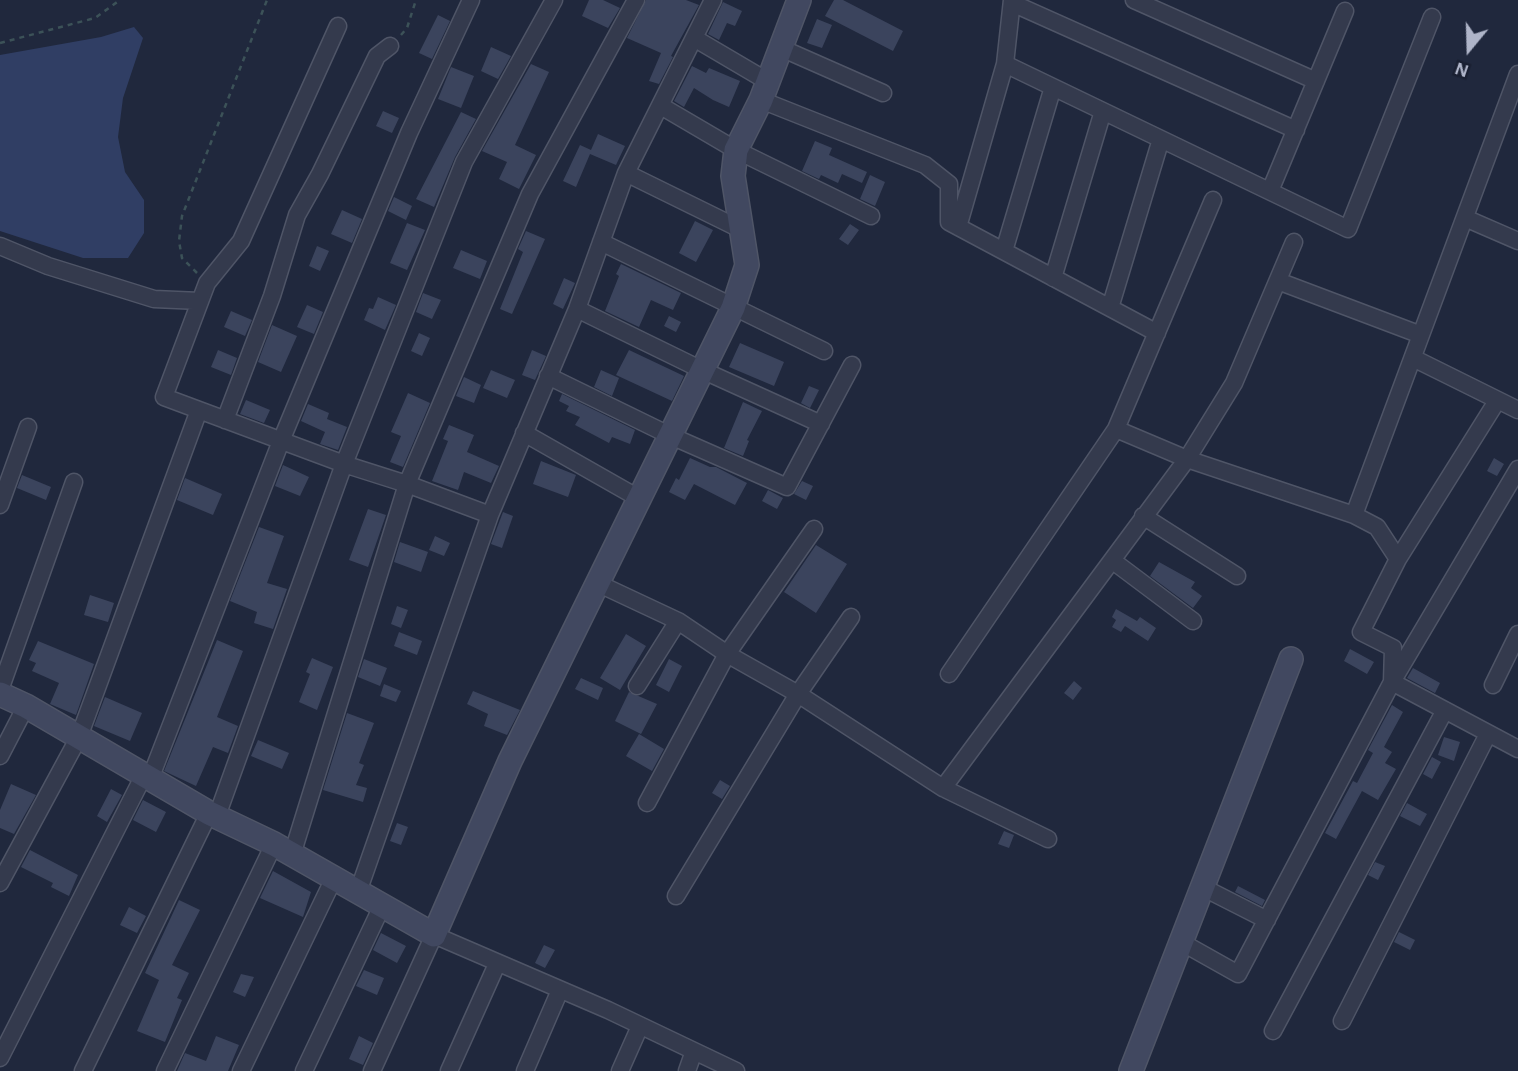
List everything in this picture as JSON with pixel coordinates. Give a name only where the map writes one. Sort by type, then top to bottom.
[{"type":"street","points":[[0,1058],[147,777],[281,441],[409,133],[471,0]]},
{"type":"street","points":[[83,1071],[213,815],[344,464],[464,162],[554,0]]},
{"type":"street","points":[[165,1071],[283,850],[407,484],[530,194],[636,0]]},
{"type":"street","points":[[358,892],[490,515],[577,309],[626,173],[713,0]]},
{"type":"street","points":[[372,1071],[510,761],[733,308],[747,265],[733,176],[736,150],[782,48],[799,0]]},
{"type":"street","points":[[1134,0],[1316,81]]},
{"type":"street","points":[[958,226],[1005,64],[1012,2],[1296,130]]},
{"type":"street","points":[[1270,191],[1345,11]]},
{"type":"street","points":[[1005,64],[1348,229],[1432,17]]},
{"type":"street","points":[[338,26],[242,241],[207,283],[164,397],[490,515]]},
{"type":"street","points":[[694,38],[764,90],[925,165],[949,184],[949,222],[1157,333]]},
{"type":"street","points":[[225,420],[272,296],[297,215],[320,174],[377,56],[390,46]]},
{"type":"street","points":[[782,48],[883,93]]},
{"type":"street","points":[[1354,515],[1518,74]]},
{"type":"street","points":[[1004,251],[1052,87]]},
{"type":"street","points":[[661,106],[736,150],[872,216]]},
{"type":"street","points":[[1053,278],[1103,111]]},
{"type":"street","points":[[1110,308],[1161,139]]},
{"type":"street","points":[[626,173],[742,230]]},
{"type":"street","points":[[949,674],[1116,429],[1213,200]]},
{"type":"street","points":[[1465,218],[1518,240]]},
{"type":"street","points":[[601,242],[824,351]]},
{"type":"street","points":[[943,788],[1187,459],[1234,383],[1294,242]]},
{"type":"street","points":[[0,246],[48,266],[154,299],[200,301]]},
{"type":"street","points":[[1278,281],[1421,335]]},
{"type":"street","points":[[577,309],[821,424]]},
{"type":"street","points":[[1413,358],[1518,410]]},
{"type":"street","points":[[548,376],[671,436],[787,487],[852,365]]},
{"type":"street","points":[[1392,682],[1393,648],[1361,632],[1398,559],[1497,401]]},
{"type":"street","points":[[0,883],[79,737],[199,410]]},
{"type":"street","points":[[0,505],[28,427]]},
{"type":"street","points":[[1116,429],[1187,459],[1354,515],[1377,527],[1398,559]]},
{"type":"street","points":[[524,433],[640,499]]},
{"type":"street","points":[[1181,942],[1238,974],[1392,682],[1518,469]]},
{"type":"street","points":[[74,482],[0,692],[213,815],[283,850],[434,936],[560,990],[736,1071]]},
{"type":"street","points":[[1143,516],[1237,576]]},
{"type":"street","points":[[647,803],[727,654],[814,529]]},
{"type":"street","points":[[1113,561],[1193,621]]},
{"type":"street","points":[[597,583],[678,621],[727,654],[798,694],[943,788],[1048,839]]},
{"type":"street","points":[[676,896],[798,694],[850,617]]},
{"type":"street","points":[[637,686],[678,621]]},
{"type":"street","points":[[1493,684],[1518,634]]},
{"type":"street","points":[[1130,1071],[1291,659]]},
{"type":"street","points":[[1392,682],[1518,749]]},
{"type":"street","points":[[0,756],[26,706]]},
{"type":"street","points":[[1273,1031],[1445,710]]},
{"type":"street","points":[[1342,1021],[1488,734]]},
{"type":"street","points":[[241,1071],[334,878]]},
{"type":"street","points":[[1202,887],[1267,920]]},
{"type":"street","points":[[304,1071],[382,906]]},
{"type":"street","points":[[449,1071],[497,964]]},
{"type":"street","points":[[525,1071],[560,990]]},
{"type":"street","points":[[620,1071],[640,1026]]},
{"type":"street","points":[[687,1071],[694,1051]]},
{"type":"path","points":[[0,43],[95,18],[120,0]]},
{"type":"path","points":[[207,283],[182,257],[179,241],[182,216],[267,0]]},
{"type":"path","points":[[390,46],[407,28],[416,0]]},
{"type":"water","points":[[134,27],[143,38],[123,98],[118,137],[125,172],[144,200],[144,233],[128,258],[83,258],[0,231],[0,55],[101,37]]},
{"type":"building","points":[[589,0],[603,0],[620,8],[608,28],[582,16]]},
{"type":"building","points":[[646,0],[686,0],[699,5],[659,84],[649,81],[661,53],[627,38]]},
{"type":"building","points":[[834,0],[843,0],[903,31],[893,51],[825,16]]},
{"type":"building","points":[[723,2],[742,11],[735,26],[727,23],[719,40],[708,34]]},
{"type":"building","points":[[438,15],[450,21],[432,59],[419,53]]},
{"type":"building","points":[[817,19],[832,25],[822,48],[807,43]]},
{"type":"building","points":[[491,47],[511,56],[498,79],[481,71]]},
{"type":"building","points":[[531,64],[549,72],[515,145],[536,155],[519,189],[499,179],[507,162],[482,151]]},
{"type":"building","points":[[692,66],[706,73],[709,68],[740,81],[729,107],[694,88],[684,107],[674,101]]},
{"type":"building","points":[[451,67],[474,76],[461,108],[438,99]]},
{"type":"building","points":[[383,111],[399,118],[392,133],[376,126]]},
{"type":"building","points":[[461,112],[476,119],[455,157],[434,207],[416,199]]},
{"type":"building","points":[[598,134],[625,146],[616,165],[590,154],[576,187],[563,181],[580,145],[591,150]]},
{"type":"building","points":[[815,141],[832,148],[829,155],[867,172],[862,183],[842,174],[838,183],[821,175],[819,179],[802,171]]},
{"type":"building","points":[[870,175],[885,182],[875,206],[860,199]]},
{"type":"building","points":[[394,197],[412,206],[406,220],[388,211]]},
{"type":"building","points":[[342,210],[362,219],[352,243],[331,234]]},
{"type":"building","points":[[695,221],[713,230],[696,262],[679,253]]},
{"type":"building","points":[[407,223],[425,230],[407,270],[390,263]]},
{"type":"building","points":[[850,224],[859,230],[848,245],[839,239]]},
{"type":"building","points":[[526,231],[545,239],[512,314],[500,309],[523,252],[518,249]]},
{"type":"building","points":[[317,246],[329,251],[320,271],[309,266]]},
{"type":"building","points":[[461,250],[487,261],[480,279],[453,268]]},
{"type":"building","points":[[621,264],[681,293],[673,310],[651,300],[639,327],[605,311]]},
{"type":"building","points":[[564,278],[575,283],[563,309],[553,304]]},
{"type":"building","points":[[423,293],[441,300],[432,319],[416,312]]},
{"type":"building","points":[[378,297],[396,305],[385,330],[364,320]]},
{"type":"building","points":[[307,305],[323,312],[314,334],[297,327]]},
{"type":"building","points":[[231,311],[252,320],[245,336],[224,327]]},
{"type":"building","points":[[669,316],[681,322],[676,332],[664,326]]},
{"type":"building","points":[[272,325],[297,336],[281,372],[258,362]]},
{"type":"building","points":[[419,333],[430,338],[422,356],[411,351]]},
{"type":"building","points":[[740,343],[784,362],[774,386],[729,367]]},
{"type":"building","points":[[218,350],[237,358],[231,375],[211,367]]},
{"type":"building","points":[[532,350],[546,356],[535,380],[522,375]]},
{"type":"building","points":[[629,350],[684,376],[672,401],[616,375]]},
{"type":"building","points":[[491,370],[515,380],[507,398],[483,388]]},
{"type":"building","points":[[601,370],[619,378],[612,396],[594,387]]},
{"type":"building","points":[[464,377],[481,385],[474,403],[456,396]]},
{"type":"building","points":[[809,386],[819,390],[810,408],[801,403]]},
{"type":"building","points":[[408,393],[430,403],[403,467],[390,462],[401,436],[391,432]]},
{"type":"building","points":[[562,394],[635,430],[630,444],[612,437],[609,443],[575,425],[580,417],[566,411],[569,406],[559,401]]},
{"type":"building","points":[[246,400],[270,410],[264,423],[240,414]]},
{"type":"building","points":[[743,402],[762,411],[747,440],[749,441],[743,456],[724,448]]},
{"type":"building","points":[[308,404],[329,413],[327,419],[347,427],[338,450],[320,444],[325,432],[301,421]]},
{"type":"building","points":[[449,425],[474,435],[467,452],[499,466],[491,483],[464,472],[458,490],[432,481],[448,441],[443,439]]},
{"type":"building","points":[[690,458],[716,467],[747,483],[735,505],[694,484],[685,500],[669,492],[676,478],[679,480]]},
{"type":"building","points":[[1494,458],[1504,464],[1497,476],[1487,471]]},
{"type":"building","points":[[541,461],[576,475],[568,497],[533,484]]},
{"type":"building","points":[[283,465],[309,477],[300,496],[275,486]]},
{"type":"building","points":[[22,475],[51,487],[46,500],[17,488]]},
{"type":"building","points":[[185,478],[222,494],[213,515],[177,500]]},
{"type":"building","points":[[802,481],[813,486],[806,500],[794,494]]},
{"type":"building","points":[[768,490],[783,498],[777,509],[762,501]]},
{"type":"building","points":[[368,509],[386,515],[368,567],[349,560]]},
{"type":"building","points":[[503,512],[513,516],[502,548],[491,544]]},
{"type":"building","points":[[259,527],[284,536],[267,583],[287,589],[273,629],[254,623],[257,612],[230,601]]},
{"type":"building","points":[[435,536],[450,543],[444,556],[429,550]]},
{"type":"building","points":[[400,542],[428,552],[421,572],[394,562]]},
{"type":"building","points":[[816,545],[847,564],[816,613],[784,592]]},
{"type":"building","points":[[1159,562],[1195,582],[1191,588],[1202,596],[1193,608],[1150,576]]},
{"type":"building","points":[[90,595],[114,603],[108,622],[84,615]]},
{"type":"building","points":[[397,606],[408,610],[401,628],[391,624]]},
{"type":"building","points":[[1116,609],[1137,621],[1140,617],[1156,628],[1148,641],[1125,626],[1121,632],[1112,627],[1116,620],[1112,617]]},
{"type":"building","points":[[399,632],[422,641],[417,655],[394,646]]},
{"type":"building","points":[[626,634],[646,646],[620,690],[600,678]]},
{"type":"building","points":[[217,640],[243,651],[217,717],[238,726],[228,753],[213,747],[196,786],[164,771]]},
{"type":"building","points":[[38,641],[94,664],[76,715],[50,704],[59,683],[32,671],[36,663],[29,660]]},
{"type":"building","points":[[1350,649],[1374,662],[1367,674],[1344,661]]},
{"type":"building","points":[[312,658],[333,667],[317,710],[299,702],[310,674],[306,672]]},
{"type":"building","points":[[364,659],[387,668],[380,686],[358,677]]},
{"type":"building","points":[[669,659],[682,666],[669,692],[656,685]]},
{"type":"building","points":[[1413,668],[1440,683],[1435,693],[1407,678]]},
{"type":"building","points":[[581,678],[603,688],[598,700],[575,689]]},
{"type":"building","points":[[1074,681],[1082,688],[1073,700],[1064,693]]},
{"type":"building","points":[[384,684],[401,691],[396,702],[380,696]]},
{"type":"building","points":[[473,691],[520,710],[507,735],[484,726],[488,714],[467,704]]},
{"type":"building","points":[[629,692],[657,704],[641,734],[615,721]]},
{"type":"building","points":[[105,697],[142,713],[130,741],[94,726]]},
{"type":"building","points":[[1392,705],[1403,712],[1384,747],[1392,752],[1385,763],[1396,769],[1378,800],[1362,791],[1336,839],[1325,833],[1353,781],[1357,783],[1373,753],[1368,750]]},
{"type":"building","points":[[347,713],[374,723],[359,763],[364,765],[356,785],[367,788],[363,802],[323,790]]},
{"type":"building","points":[[639,734],[664,749],[652,771],[626,756]]},
{"type":"building","points":[[1444,737],[1460,742],[1454,761],[1438,755]]},
{"type":"building","points":[[258,740],[289,753],[282,769],[251,756]]},
{"type":"building","points":[[1432,757],[1441,762],[1432,779],[1423,774]]},
{"type":"building","points":[[720,780],[730,786],[722,799],[712,793]]},
{"type":"building","points":[[11,784],[36,795],[14,834],[0,828],[0,810]]},
{"type":"building","points":[[111,789],[122,795],[107,822],[97,816]]},
{"type":"building","points":[[143,800],[166,812],[156,832],[133,820]]},
{"type":"building","points":[[1407,803],[1427,814],[1420,826],[1400,816]]},
{"type":"building","points":[[397,823],[408,827],[401,845],[390,841]]},
{"type":"building","points":[[1004,831],[1014,835],[1009,848],[998,844]]},
{"type":"building","points":[[30,850],[78,875],[69,896],[51,887],[53,883],[21,867]]},
{"type":"building","points":[[1375,862],[1385,866],[1378,880],[1368,875]]},
{"type":"building","points":[[273,871],[311,892],[303,917],[260,898]]},
{"type":"building","points":[[1238,886],[1265,900],[1262,906],[1235,892]]},
{"type":"building","points":[[179,900],[200,910],[172,965],[189,973],[177,998],[182,1000],[165,1042],[137,1031],[159,980],[145,973]]},
{"type":"building","points":[[129,907],[146,916],[137,933],[120,925]]},
{"type":"building","points":[[1399,932],[1415,940],[1410,950],[1394,942]]},
{"type":"building","points":[[381,933],[406,946],[397,963],[373,950]]},
{"type":"building","points":[[544,945],[555,950],[545,968],[535,963]]},
{"type":"building","points":[[364,970],[384,978],[377,995],[356,986]]},
{"type":"building","points":[[241,974],[254,977],[245,997],[233,992]]},
{"type":"building","points":[[216,1036],[239,1045],[228,1071],[177,1071],[185,1053],[206,1061]]},
{"type":"building","points":[[359,1036],[373,1043],[363,1065],[349,1059]]}]
